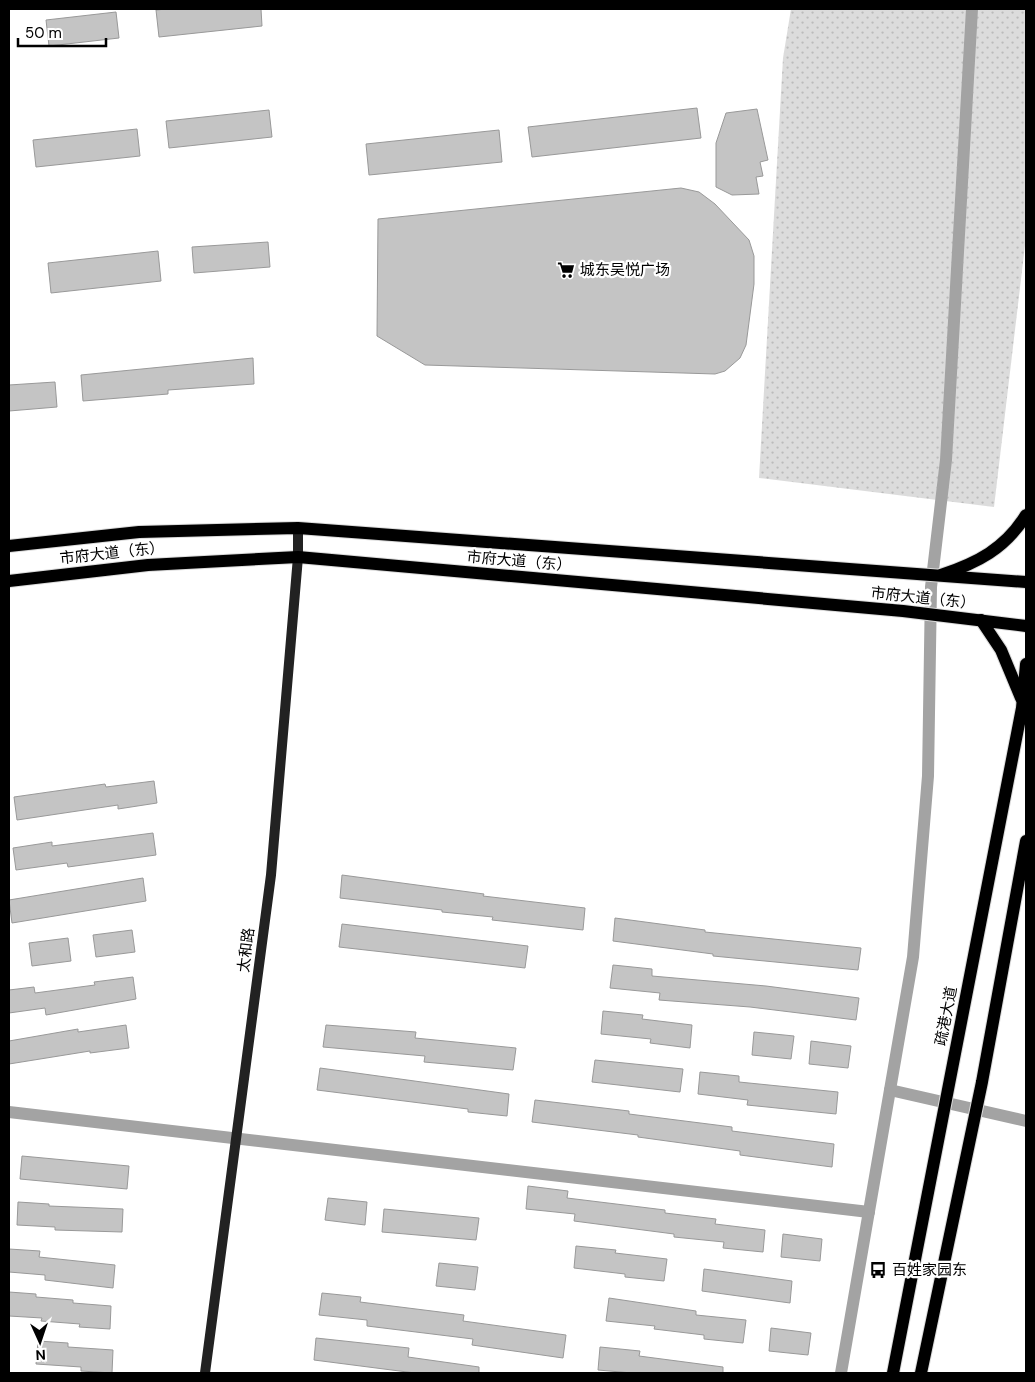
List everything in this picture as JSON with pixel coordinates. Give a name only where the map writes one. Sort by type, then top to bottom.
[{"type":"main road","points":[[936,576],[995,551],[1011,536],[1026,515]]},
{"type":"main road","name":"市府大道（东）","points":[[9,546],[139,532],[298,528],[1026,582]]},
{"type":"main road","name":"市府大道（东）","points":[[9,581],[148,565],[298,557],[903,611],[1026,626]]},
{"type":"main road","points":[[981,620],[1001,650],[1022,702]]},
{"type":"main road","name":"疏港大道","points":[[893,1373],[1022,702],[1026,664]]},
{"type":"main road","points":[[921,1373],[982,1082],[1026,841]]},
{"type":"street","name":"太和路","points":[[205,1373],[271,875],[298,557],[298,528]]},
{"type":"shaded area","points":[[791,9],[1026,9],[1026,237],[994,507],[759,478],[783,58]]},
{"type":"building","points":[[261,9],[262,26],[159,37],[156,10]]},
{"type":"building","points":[[116,12],[119,38],[49,46],[46,20]]},
{"type":"building","points":[[697,108],[701,138],[532,157],[528,127]]},
{"type":"building","points":[[757,109],[768,160],[760,162],[763,176],[756,177],[759,194],[732,195],[716,187],[716,143],[726,113]]},
{"type":"building","points":[[269,110],[272,137],[169,148],[166,121]]},
{"type":"building","points":[[137,129],[140,156],[36,167],[33,140]]},
{"type":"building","points":[[499,130],[502,162],[369,175],[366,144]]},
{"type":"building","name":"城东吴悦广场","points":[[681,188],[699,192],[715,204],[749,240],[754,256],[754,284],[746,345],[740,358],[725,371],[715,374],[425,365],[377,336],[378,219]]},
{"type":"building","points":[[268,242],[270,267],[194,273],[192,247]]},
{"type":"building","points":[[158,251],[161,281],[51,293],[48,263]]},
{"type":"building","points":[[253,358],[254,384],[168,390],[168,394],[83,401],[81,375]]},
{"type":"building","points":[[55,382],[57,407],[9,411],[9,385]]},
{"type":"building","points":[[154,781],[157,803],[118,809],[118,805],[17,820],[14,797],[105,784],[106,787]]},
{"type":"building","points":[[153,833],[156,855],[68,867],[67,863],[16,870],[13,848],[52,842],[52,846]]},
{"type":"building","points":[[342,875],[484,894],[483,896],[585,908],[583,930],[492,920],[493,917],[340,898]]},
{"type":"building","points":[[143,878],[146,901],[12,923],[9,900]]},
{"type":"building","points":[[615,918],[705,930],[705,932],[861,948],[858,970],[713,956],[713,954],[613,941]]},
{"type":"building","points":[[342,924],[528,946],[525,968],[339,947]]},
{"type":"building","points":[[132,930],[135,952],[96,957],[93,935]]},
{"type":"building","points":[[68,938],[71,961],[32,966],[29,943]]},
{"type":"building","points":[[613,965],[652,969],[652,976],[766,986],[859,998],[856,1020],[750,1007],[659,1000],[660,993],[610,988]]},
{"type":"building","points":[[133,977],[136,999],[46,1015],[45,1008],[9,1013],[9,990],[34,987],[35,993],[95,985],[94,982]]},
{"type":"building","points":[[603,1011],[643,1015],[642,1019],[692,1025],[690,1048],[650,1043],[651,1039],[601,1034]]},
{"type":"building","points":[[126,1025],[129,1048],[90,1053],[90,1051],[9,1064],[9,1041],[78,1029],[78,1032]]},
{"type":"building","points":[[326,1025],[416,1032],[415,1038],[516,1048],[513,1070],[424,1062],[425,1056],[323,1047]]},
{"type":"building","points":[[754,1032],[794,1036],[791,1059],[752,1055]]},
{"type":"building","points":[[811,1041],[851,1046],[848,1068],[809,1064]]},
{"type":"building","points":[[595,1060],[683,1069],[680,1092],[592,1082]]},
{"type":"building","points":[[320,1068],[509,1094],[507,1116],[468,1112],[468,1109],[317,1090]]},
{"type":"building","points":[[700,1072],[739,1076],[739,1082],[838,1092],[836,1114],[747,1105],[748,1100],[698,1094]]},
{"type":"building","points":[[535,1100],[629,1111],[629,1114],[732,1127],[732,1131],[834,1144],[832,1167],[740,1155],[740,1151],[638,1137],[638,1135],[532,1122]]},
{"type":"building","points":[[22,1156],[129,1166],[127,1189],[20,1179]]},
{"type":"building","points":[[528,1186],[568,1191],[567,1198],[665,1210],[665,1213],[716,1219],[715,1224],[765,1230],[763,1252],[723,1248],[724,1242],[674,1237],[674,1234],[574,1221],[575,1214],[526,1209]]},
{"type":"building","points":[[328,1198],[367,1202],[365,1225],[325,1220]]},
{"type":"building","points":[[18,1202],[49,1204],[49,1206],[123,1209],[122,1232],[55,1230],[55,1227],[17,1225]]},
{"type":"building","points":[[384,1209],[479,1218],[476,1240],[382,1232]]},
{"type":"building","points":[[783,1234],[822,1239],[820,1261],[781,1257]]},
{"type":"building","points":[[576,1246],[616,1250],[615,1253],[667,1259],[664,1281],[625,1277],[625,1274],[574,1268]]},
{"type":"building","points":[[9,1249],[40,1251],[39,1257],[115,1265],[113,1288],[45,1280],[45,1275],[9,1272]]},
{"type":"building","points":[[439,1263],[478,1267],[475,1290],[436,1286]]},
{"type":"building","points":[[704,1269],[792,1281],[790,1303],[702,1291]]},
{"type":"building","points":[[9,1292],[36,1294],[36,1297],[73,1300],[73,1303],[111,1306],[110,1329],[79,1327],[80,1324],[41,1321],[42,1318],[9,1316]]},
{"type":"building","points":[[322,1293],[361,1297],[360,1302],[464,1315],[463,1321],[566,1335],[563,1358],[472,1345],[473,1339],[367,1326],[367,1320],[319,1315]]},
{"type":"building","points":[[609,1298],[696,1311],[696,1315],[746,1320],[743,1343],[704,1339],[704,1335],[654,1329],[655,1326],[606,1321]]},
{"type":"building","points":[[771,1328],[811,1333],[808,1355],[769,1351]]},
{"type":"building","points":[[316,1338],[409,1348],[408,1357],[479,1367],[479,1373],[415,1373],[314,1360]]},
{"type":"building","points":[[38,1341],[68,1343],[68,1347],[113,1350],[112,1373],[81,1371],[81,1367],[36,1364]]},
{"type":"building","points":[[600,1347],[640,1351],[639,1356],[723,1367],[723,1373],[632,1373],[598,1370]]},
{"type":"waterway","points":[[841,1373],[913,957],[928,776],[931,587],[946,460],[972,9]]},
{"type":"waterway","points":[[890,1090],[1026,1121]]},
{"type":"waterway","points":[[9,1112],[869,1212]]},
{"type":"place","name":"城东吴悦广场","points":[[566,270]]},
{"type":"place","name":"百姓家园东","points":[[878,1270]]}]
